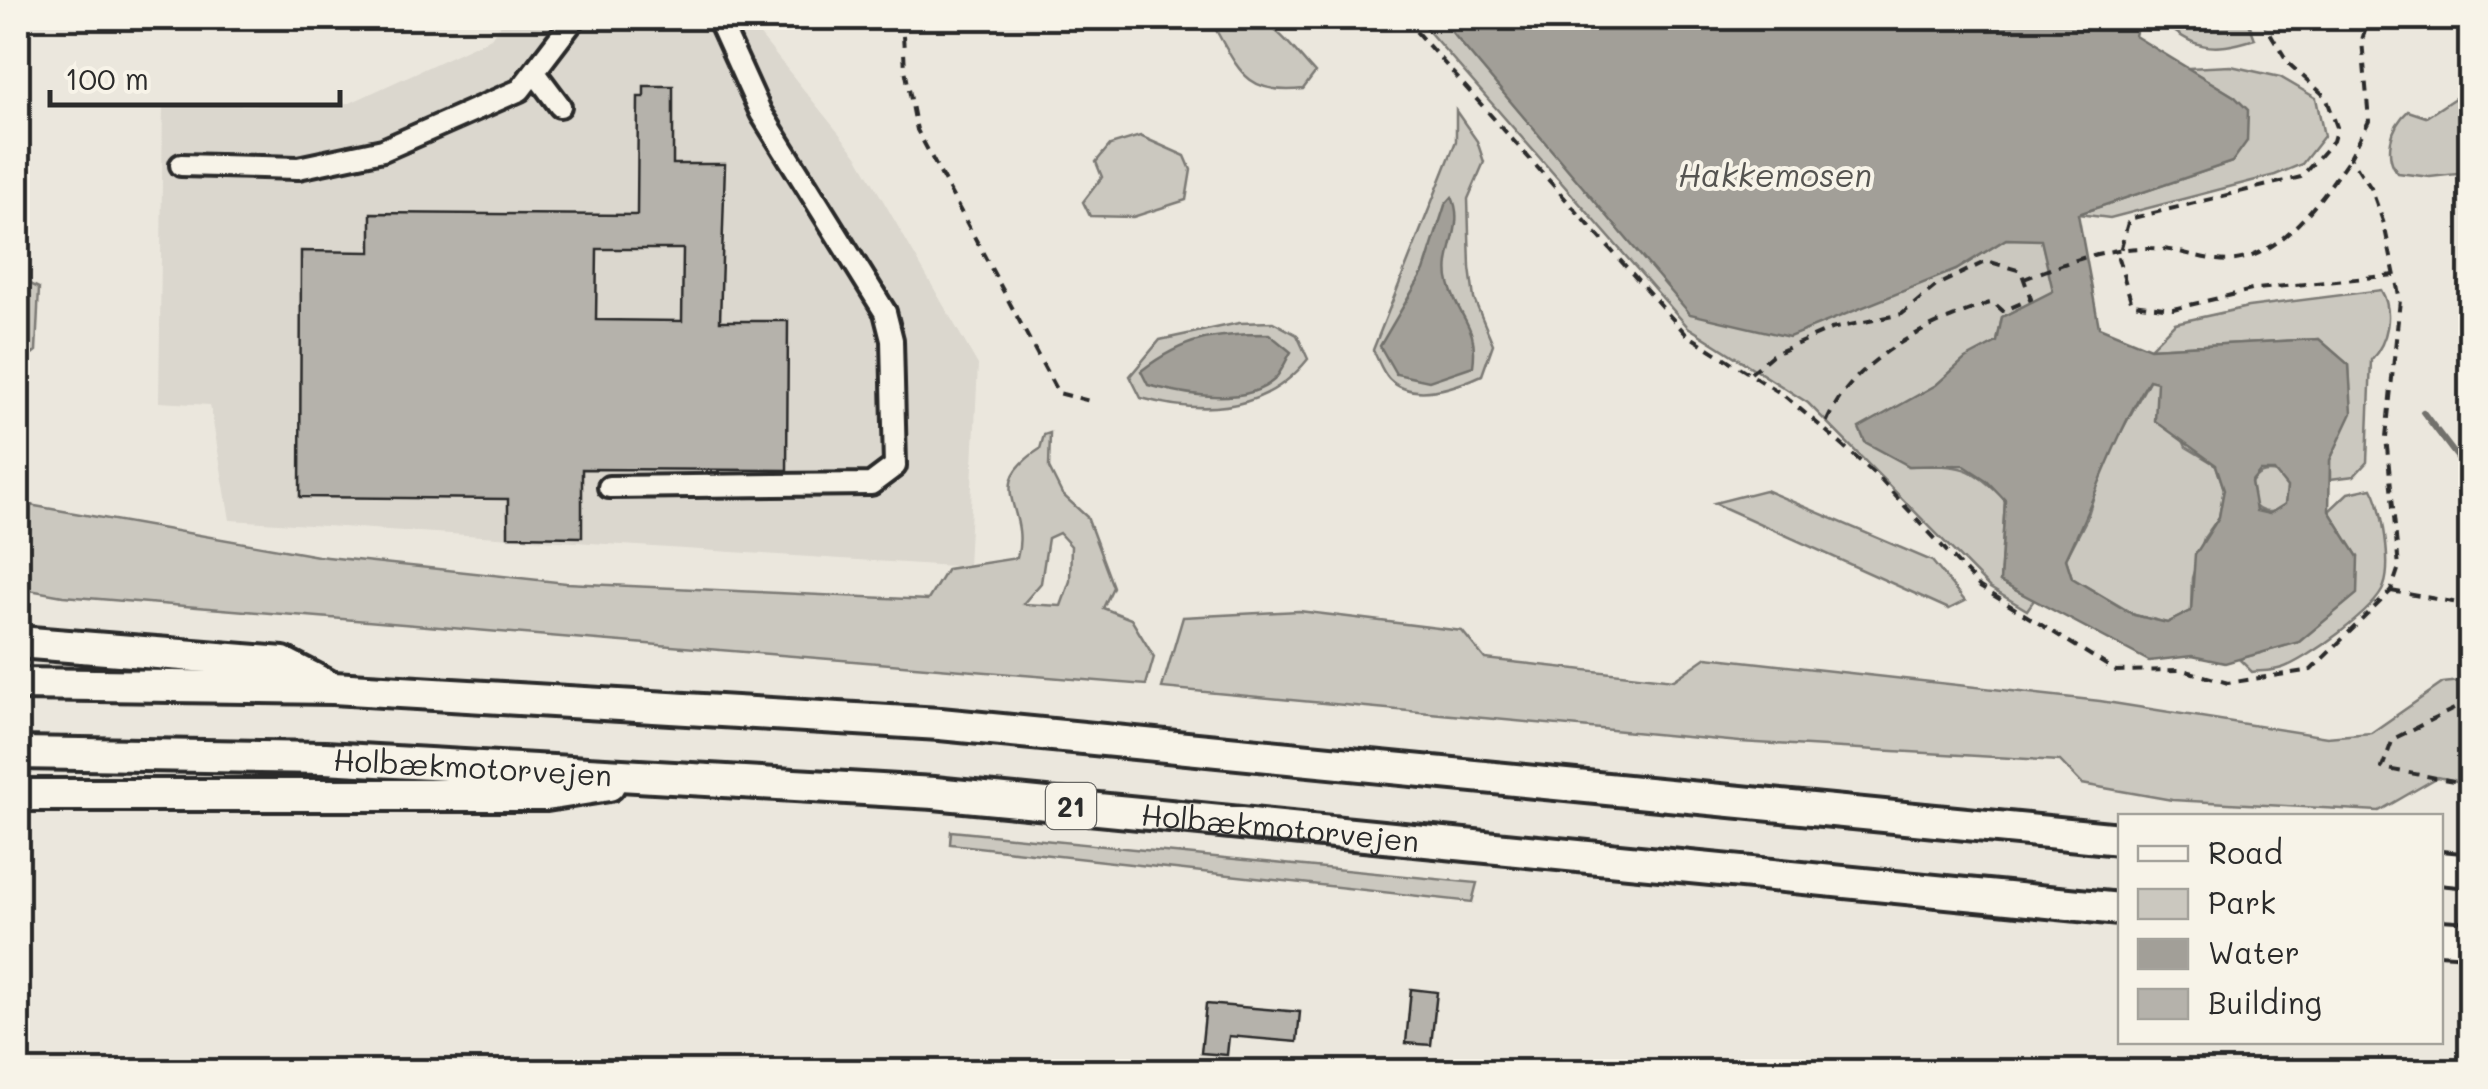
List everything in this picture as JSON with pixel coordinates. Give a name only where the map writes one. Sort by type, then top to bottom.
[{"type":"highway","points":[[18,642],[283,662],[333,688]]},
{"type":"highway","name":"21","points":[[18,684],[333,688],[940,724],[2118,839]]},
{"type":"highway","name":"Holbækmotorvejen","points":[[18,753],[326,758],[934,792],[2118,910]]},
{"type":"highway","points":[[18,795],[546,795],[667,775]]},
{"type":"highway","points":[[2443,868],[2470,871]]},
{"type":"highway","points":[[2443,936],[2470,939]]},
{"type":"lane","points":[[181,165],[298,168],[383,150],[520,90],[536,74],[575,18]]},
{"type":"lane","points":[[609,487],[871,484],[895,466],[892,340],[885,312],[761,113],[718,18]]},
{"type":"lane","points":[[536,74],[560,106]]},
{"type":"path","points":[[902,18],[905,69],[917,130],[1058,392],[1090,401]]},
{"type":"path","points":[[1404,18],[1686,334],[1824,428],[1877,476],[1980,588],[2116,671],[2183,670],[2228,682],[2312,670],[2391,591],[2399,567],[2386,437],[2400,300],[2397,274],[2371,188],[2350,156]]},
{"type":"path","points":[[2261,18],[2290,64],[2326,97],[2337,127],[2333,141],[2301,177],[2129,220],[2118,258],[2132,304],[2173,310],[2256,290],[2397,274]]},
{"type":"path","points":[[2024,279],[2086,257],[2120,250],[2149,248],[2218,260],[2247,258],[2289,232],[2322,197],[2369,121],[2362,40],[2369,18]]},
{"type":"path","points":[[1750,374],[1772,355],[1831,330],[1902,314],[1937,285],[1988,262],[2022,271],[2031,298],[2003,312],[1993,302],[1962,312],[1882,354],[1851,382],[1824,428]]},
{"type":"path","points":[[2391,591],[2470,605]]},
{"type":"path","points":[[2470,701],[2393,739],[2382,768],[2470,784]]},
{"type":"shaded area","points":[[505,18],[746,18],[858,157],[978,365],[968,567],[230,520],[210,405],[159,402],[163,106],[350,103],[491,38]]},
{"type":"green space","points":[[1237,18],[1272,28],[1289,44],[1315,73],[1303,89],[1270,88],[1248,78],[1216,30]]},
{"type":"green space","points":[[1417,18],[1440,18],[1691,314],[1877,299],[1956,270],[2006,239],[2041,239],[2054,291],[2002,317],[1997,342],[1945,379],[1929,406],[1909,466],[1963,469],[1983,479],[2005,501],[2000,582],[2034,600],[2027,610],[1990,588],[1808,403],[1688,327]]},
{"type":"green space","points":[[2158,18],[2233,18],[2249,23],[2255,39],[2226,46],[2203,45],[2182,36]]},
{"type":"green space","points":[[2231,66],[2280,77],[2316,98],[2324,136],[2302,164],[2275,175],[2110,218],[2078,214],[2232,162],[2235,97],[2187,68]]},
{"type":"green space","points":[[2470,88],[2470,183],[2466,173],[2430,177],[2398,173],[2390,149],[2393,132],[2402,117],[2408,111],[2426,117]]},
{"type":"green space","points":[[1456,111],[1477,141],[1484,162],[1468,199],[1470,268],[1474,299],[1493,344],[1482,375],[1447,388],[1410,390],[1389,379],[1373,350],[1456,141]]},
{"type":"green space","points":[[1140,136],[1185,156],[1191,170],[1186,200],[1133,217],[1090,216],[1083,202],[1102,177],[1096,162],[1110,145]]},
{"type":"green space","points":[[18,283],[39,288],[36,351],[21,363]]},
{"type":"green space","points":[[2381,290],[2387,326],[2382,345],[2371,360],[2367,462],[2354,476],[2330,479],[2330,460],[2351,413],[2349,365],[2319,339],[2150,348],[2175,323],[2248,307]]},
{"type":"green space","points":[[1273,322],[1297,335],[1308,359],[1291,377],[1253,399],[1210,407],[1164,403],[1141,398],[1130,376],[1160,340],[1239,323]]},
{"type":"green space","points":[[2150,379],[2157,381],[2186,447],[2216,465],[2224,489],[2219,517],[2204,538],[2192,578],[2191,611],[2167,623],[2135,615],[2072,578],[2066,559],[2087,518],[2104,463]]},
{"type":"green space","points":[[1050,433],[1049,468],[1062,494],[1087,517],[1113,587],[1103,608],[1131,619],[1154,657],[1146,685],[63,596],[18,588],[18,503],[318,556],[566,583],[928,600],[947,569],[1017,558],[1020,540],[1010,487],[1013,475],[1040,449],[1044,435]],"holes":[[[1059,533],[1071,546],[1070,581],[1061,606],[1023,604],[1041,583],[1048,538]]]},
{"type":"green space","points":[[2269,472],[2283,478],[2289,492],[2283,506],[2269,512],[2255,506],[2249,492],[2255,478]]},
{"type":"green space","points":[[2372,488],[2387,551],[2386,577],[2379,596],[2355,620],[2307,655],[2282,668],[2252,672],[2239,659],[2299,642],[2358,557],[2329,511],[2348,493]]},
{"type":"green space","points":[[1765,490],[1932,561],[1965,601],[1949,609],[1714,503]]},
{"type":"green space","points":[[1299,611],[1462,631],[1485,659],[1674,680],[1707,657],[2100,701],[2327,737],[2371,733],[2443,683],[2470,680],[2470,784],[2438,777],[2379,811],[2172,800],[2082,784],[2060,761],[1740,742],[1162,688],[1183,617]]},
{"type":"green space","points":[[951,831],[1477,883],[1472,902],[950,844]]},
{"type":"water","name":"Hakkemosen","points":[[1440,18],[2139,18],[2135,36],[2235,97],[2248,110],[2247,141],[2232,162],[2078,214],[2099,327],[2150,348],[2319,339],[2349,365],[2352,413],[2330,460],[2329,511],[2358,557],[2357,594],[2299,642],[2225,663],[2192,656],[2149,661],[2000,582],[2005,500],[1986,480],[1963,465],[1909,466],[1865,442],[1859,428],[1936,385],[1965,359],[1997,342],[2002,317],[2053,291],[2041,240],[2006,239],[1956,270],[1789,337],[1690,314]],"holes":[[[2149,380],[2157,382],[2155,421],[2216,465],[2224,489],[2219,517],[2195,555],[2191,611],[2167,623],[2134,615],[2072,578],[2066,559],[2115,446]],[[2260,471],[2274,471],[2287,487],[2285,504],[2269,514],[2256,511],[2251,482]]]},
{"type":"water","points":[[1452,197],[1456,219],[1447,272],[1473,340],[1473,366],[1429,381],[1396,374],[1380,346],[1424,271],[1445,205]]},
{"type":"water","points":[[1269,334],[1291,352],[1274,380],[1246,393],[1212,396],[1162,388],[1148,385],[1141,371],[1187,344],[1232,335]]},
{"type":"building","points":[[644,86],[673,86],[673,164],[725,164],[720,321],[788,321],[787,470],[582,469],[582,537],[508,536],[508,499],[300,497],[301,251],[371,252],[371,213],[637,215],[638,97],[644,97]],"holes":[[[597,249],[683,249],[682,321],[596,320]]]},
{"type":"building","points":[[1411,989],[1437,992],[1431,1045],[1406,1043]]},
{"type":"building","points":[[1206,1004],[1300,1012],[1297,1042],[1229,1036],[1227,1055],[1201,1053]]},
{"type":"waterway","points":[[2423,412],[2461,462],[2470,467]]}]
